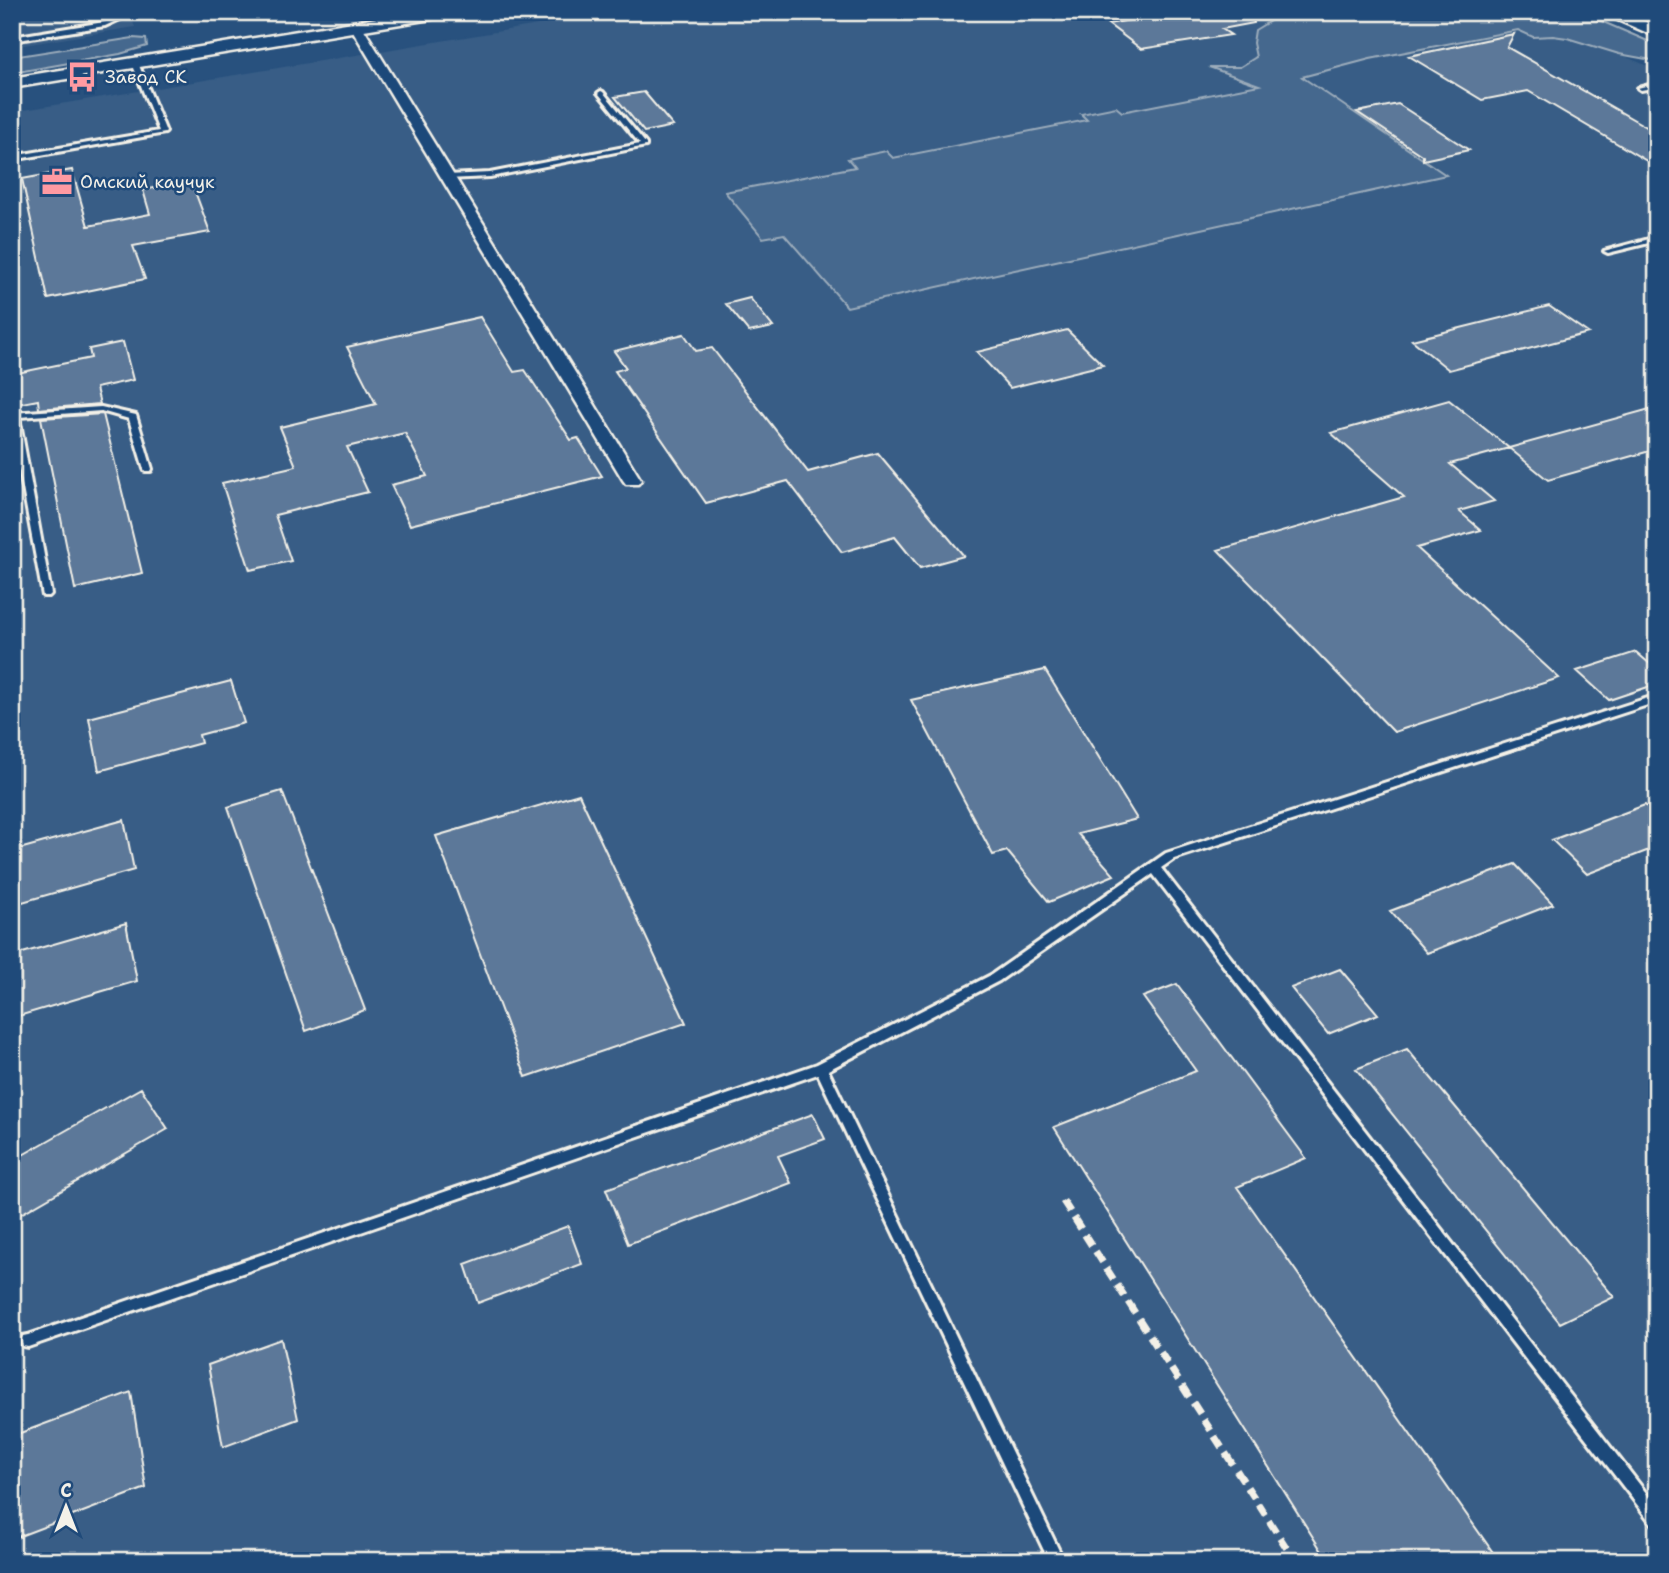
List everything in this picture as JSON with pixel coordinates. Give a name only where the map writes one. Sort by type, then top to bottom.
[{"type":"main road","points":[[12,83],[443,12]]},
{"type":"main road","points":[[1607,12],[1633,16],[1657,32]]},
{"type":"street","points":[[356,26],[632,480]]},
{"type":"lane","points":[[12,39],[105,24],[122,19],[132,12]]},
{"type":"lane","points":[[1107,15],[1122,12]]},
{"type":"lane","points":[[12,158],[163,132],[135,63]]},
{"type":"lane","points":[[1641,88],[1657,85]]},
{"type":"lane","points":[[447,177],[490,175],[644,145],[601,93]]},
{"type":"lane","points":[[1608,251],[1657,239]]},
{"type":"lane","points":[[46,594],[13,415],[101,409],[133,417],[148,469]]},
{"type":"lane","points":[[28,1341],[821,1068],[995,978],[1170,856],[1657,698]]},
{"type":"lane","points":[[1154,867],[1657,1519]]},
{"type":"lane","points":[[821,1068],[1057,1561]]},
{"type":"shaded area","points":[[12,12],[129,12],[135,27],[12,47]]},
{"type":"shaded area","points":[[616,12],[1521,12],[1657,70],[1657,1561],[12,1561],[12,112]]},
{"type":"shaded area","points":[[1292,12],[1580,12],[1657,45],[1657,61],[1619,54],[1567,38],[1533,37],[1518,30],[1370,59],[1302,77],[1446,175],[847,307],[784,234],[763,238],[725,192],[855,167],[848,159],[886,151],[893,158],[1087,120],[1081,114],[1116,107],[1122,112],[1259,85],[1209,67],[1240,67],[1256,57],[1253,43],[1255,30]]},
{"type":"shaded area","points":[[133,38],[146,39],[147,46],[120,54],[12,73],[12,57]]},
{"type":"building","points":[[1175,12],[1253,12],[1254,23],[1222,29],[1231,35],[1141,49],[1108,24]]},
{"type":"building","points":[[1514,34],[1507,47],[1657,133],[1657,167],[1528,91],[1482,100],[1409,56]]},
{"type":"building","points":[[644,92],[673,126],[644,132],[615,97]]},
{"type":"building","points":[[1398,104],[1469,150],[1423,160],[1423,156],[1357,112]]},
{"type":"building","points":[[72,170],[88,226],[150,214],[143,190],[191,181],[210,232],[133,246],[145,279],[48,299],[22,179]]},
{"type":"building","points":[[750,298],[773,327],[749,332],[726,304]]},
{"type":"building","points":[[1549,306],[1588,333],[1449,370],[1412,340]]},
{"type":"building","points":[[480,317],[514,372],[525,370],[571,440],[578,438],[602,476],[410,525],[391,485],[427,476],[405,433],[347,447],[368,492],[275,515],[291,561],[250,570],[222,483],[296,466],[280,427],[376,404],[347,347]]},
{"type":"building","points":[[1067,330],[1103,365],[1010,388],[977,352]]},
{"type":"building","points":[[684,334],[696,351],[712,348],[808,472],[878,453],[964,556],[920,568],[895,537],[842,552],[788,481],[706,503],[615,371],[626,368],[614,351]]},
{"type":"building","points":[[123,342],[133,380],[96,388],[100,404],[39,409],[38,400],[12,405],[12,374],[91,358],[89,349]]},
{"type":"building","points":[[1449,400],[1509,448],[1450,464],[1494,501],[1459,511],[1481,530],[1417,548],[1559,678],[1394,732],[1218,550],[1404,497],[1331,433]]},
{"type":"building","points":[[1657,407],[1657,449],[1548,480],[1509,448]]},
{"type":"building","points":[[103,414],[142,573],[75,589],[41,418]]},
{"type":"building","points":[[1636,652],[1657,670],[1657,684],[1609,700],[1577,671]]},
{"type":"building","points":[[1045,670],[1137,819],[1078,834],[1114,875],[1049,902],[1007,851],[993,855],[911,700]]},
{"type":"building","points":[[231,681],[244,723],[199,735],[201,743],[99,771],[89,718]]},
{"type":"building","points":[[282,791],[365,1010],[306,1031],[228,807]]},
{"type":"building","points":[[579,794],[686,1023],[526,1077],[436,836]]},
{"type":"building","points":[[1645,805],[1657,816],[1657,847],[1587,874],[1552,840]]},
{"type":"building","points":[[124,820],[134,870],[12,905],[12,851]]},
{"type":"building","points":[[1515,864],[1553,904],[1427,953],[1390,911]]},
{"type":"building","points":[[126,923],[137,981],[12,1018],[12,956]]},
{"type":"building","points":[[1340,969],[1378,1014],[1328,1034],[1291,988]]},
{"type":"building","points":[[1177,984],[1306,1158],[1237,1187],[1499,1561],[1328,1561],[1054,1127],[1196,1071],[1143,997]]},
{"type":"building","points":[[1407,1049],[1614,1297],[1560,1323],[1356,1069]]},
{"type":"building","points":[[141,1088],[168,1129],[12,1219],[12,1161]]},
{"type":"building","points":[[813,1114],[825,1139],[778,1156],[791,1183],[628,1244],[606,1189]]},
{"type":"building","points":[[568,1226],[582,1264],[478,1303],[465,1264]]},
{"type":"building","points":[[281,1339],[298,1419],[223,1447],[208,1365]]},
{"type":"building","points":[[131,1392],[146,1488],[12,1539],[12,1436]]},
{"type":"railway","points":[[1063,1201],[1295,1561]]},
{"type":"place","name":"Завод СК","points":[[82,77]]},
{"type":"place","name":"Омский каучук","points":[[57,182]]}]
